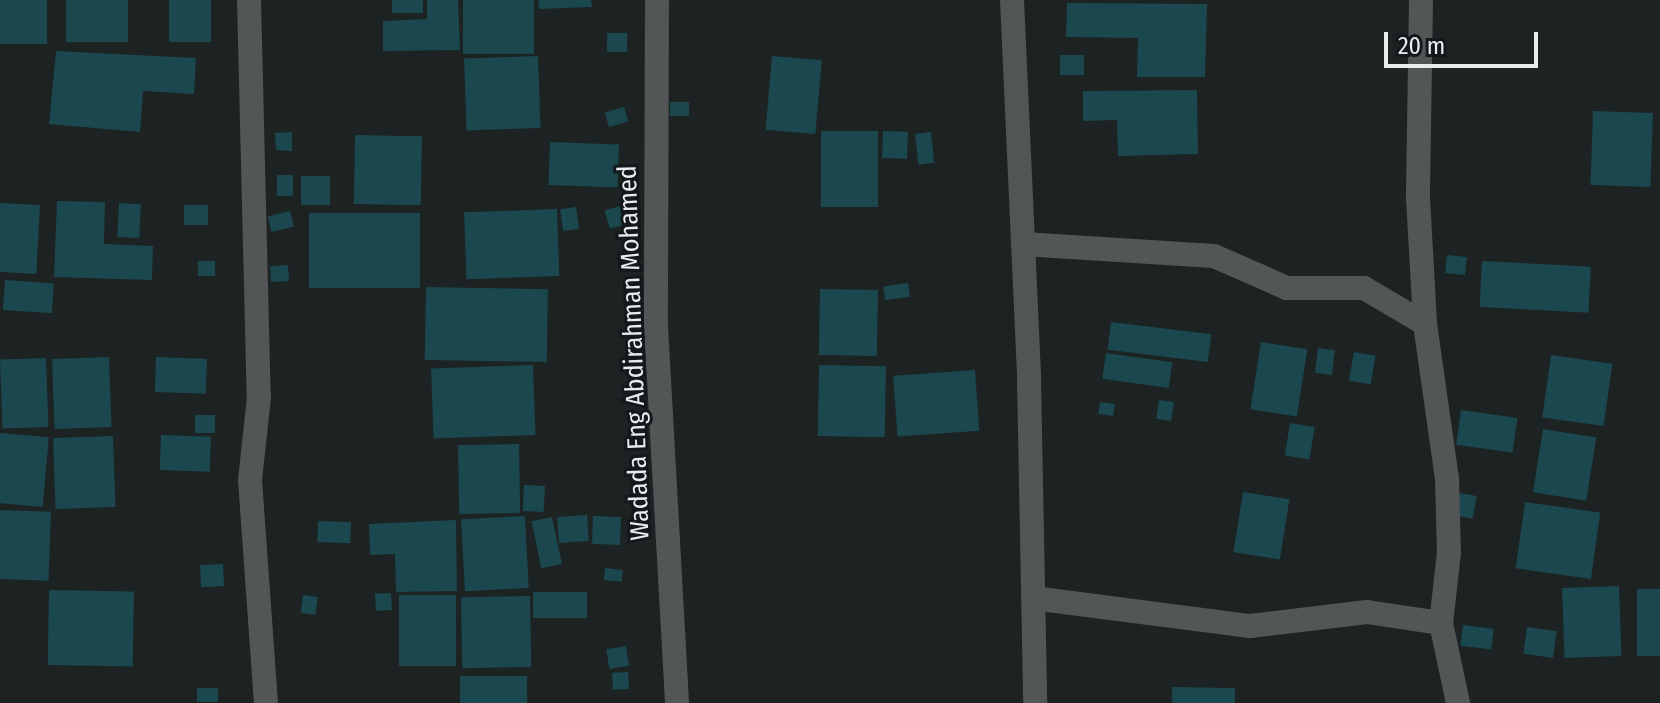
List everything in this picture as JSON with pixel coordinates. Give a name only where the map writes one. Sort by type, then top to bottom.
[{"type":"street","points":[[249,0],[259,397],[250,480],[266,703]]},
{"type":"street","name":"Wadada Eng Abdirahman Mohamed","points":[[657,0],[656,326],[677,703]]},
{"type":"street","points":[[1012,0],[1023,244],[1035,703]]},
{"type":"street","points":[[1421,0],[1418,198],[1425,324],[1447,478],[1449,552],[1441,623],[1458,703]]},
{"type":"street","points":[[1023,244],[1214,256],[1287,288],[1364,288],[1425,324]]},
{"type":"street","points":[[1033,598],[1250,626],[1367,612],[1441,623]]},
{"type":"building","points":[[0,0],[47,0],[47,44],[0,44]]},
{"type":"building","points":[[66,0],[128,0],[128,42],[66,42]]},
{"type":"building","points":[[169,0],[211,0],[211,42],[169,42]]},
{"type":"building","points":[[392,0],[423,0],[423,13],[392,13]]},
{"type":"building","points":[[427,0],[458,0],[460,50],[383,51],[383,21],[427,19]]},
{"type":"building","points":[[463,0],[534,0],[534,54],[463,54]]},
{"type":"building","points":[[538,0],[591,0],[592,7],[539,9]]},
{"type":"building","points":[[1067,3],[1207,4],[1205,77],[1137,77],[1138,38],[1066,37]]},
{"type":"building","points":[[607,33],[627,33],[627,52],[607,52]]},
{"type":"building","points":[[56,51],[196,58],[194,94],[143,91],[140,132],[49,124]]},
{"type":"building","points":[[1060,55],[1084,55],[1084,75],[1060,75]]},
{"type":"building","points":[[538,56],[541,128],[467,131],[464,59]]},
{"type":"building","points":[[772,56],[822,60],[815,134],[766,130]]},
{"type":"building","points":[[1197,90],[1198,154],[1118,156],[1117,120],[1083,121],[1083,91]]},
{"type":"building","points":[[670,102],[689,102],[689,116],[670,116]]},
{"type":"building","points":[[624,107],[628,121],[609,127],[605,113]]},
{"type":"building","points":[[1593,111],[1653,113],[1650,187],[1590,185]]},
{"type":"building","points":[[821,131],[878,131],[878,207],[821,207]]},
{"type":"building","points":[[883,131],[908,132],[907,159],[882,158]]},
{"type":"building","points":[[292,132],[292,151],[276,150],[275,133]]},
{"type":"building","points":[[931,132],[934,163],[918,165],[915,134]]},
{"type":"building","points":[[355,135],[422,136],[421,205],[354,204]]},
{"type":"building","points":[[550,142],[619,144],[617,187],[548,185]]},
{"type":"building","points":[[277,175],[293,175],[293,196],[277,196]]},
{"type":"building","points":[[301,176],[330,176],[330,205],[301,205]]},
{"type":"building","points":[[57,201],[105,202],[104,244],[153,246],[152,280],[54,277]]},
{"type":"building","points":[[0,203],[40,205],[36,274],[0,272]]},
{"type":"building","points":[[119,203],[141,204],[139,238],[117,237]]},
{"type":"building","points":[[184,205],[208,205],[208,225],[184,225]]},
{"type":"building","points":[[620,206],[625,224],[610,229],[605,210]]},
{"type":"building","points":[[576,207],[579,229],[563,231],[560,209]]},
{"type":"building","points":[[557,209],[559,276],[466,279],[464,212]]},
{"type":"building","points":[[290,211],[294,227],[272,232],[268,217]]},
{"type":"building","points":[[309,213],[420,213],[420,288],[309,288]]},
{"type":"building","points":[[1447,255],[1467,257],[1465,275],[1445,273]]},
{"type":"building","points":[[198,261],[215,261],[215,276],[198,276]]},
{"type":"building","points":[[1482,261],[1591,267],[1588,313],[1480,307]]},
{"type":"building","points":[[288,265],[289,281],[271,282],[270,266]]},
{"type":"building","points":[[5,280],[54,283],[52,313],[3,310]]},
{"type":"building","points":[[908,283],[910,297],[885,300],[883,286]]},
{"type":"building","points":[[426,287],[548,289],[547,362],[425,360]]},
{"type":"building","points":[[820,289],[878,290],[877,356],[819,355]]},
{"type":"building","points":[[1111,322],[1211,334],[1208,362],[1108,350]]},
{"type":"building","points":[[1261,342],[1307,349],[1297,417],[1250,409]]},
{"type":"building","points":[[1318,348],[1335,350],[1332,375],[1315,373]]},
{"type":"building","points":[[1354,352],[1376,356],[1371,384],[1349,381]]},
{"type":"building","points":[[1106,353],[1172,362],[1169,388],[1102,379]]},
{"type":"building","points":[[1551,355],[1612,364],[1604,426],[1542,417]]},
{"type":"building","points":[[109,357],[111,427],[54,429],[52,359]]},
{"type":"building","points":[[156,357],[207,359],[206,394],[155,392]]},
{"type":"building","points":[[46,358],[48,427],[2,429],[0,360]]},
{"type":"building","points":[[533,365],[535,435],[434,439],[431,369]]},
{"type":"building","points":[[819,365],[886,366],[885,437],[818,436]]},
{"type":"building","points":[[975,370],[979,431],[897,437],[893,376]]},
{"type":"building","points":[[1159,400],[1174,402],[1171,421],[1156,419]]},
{"type":"building","points":[[1100,402],[1115,404],[1113,416],[1098,414]]},
{"type":"building","points":[[1461,410],[1517,418],[1513,453],[1456,445]]},
{"type":"building","points":[[195,415],[215,415],[215,433],[195,433]]},
{"type":"building","points":[[1290,423],[1315,427],[1310,460],[1285,456]]},
{"type":"building","points":[[1543,429],[1596,437],[1586,501],[1533,492]]},
{"type":"building","points":[[0,433],[49,437],[43,507],[0,503]]},
{"type":"building","points":[[161,435],[211,437],[210,472],[160,470]]},
{"type":"building","points":[[113,436],[115,507],[56,509],[53,438]]},
{"type":"building","points":[[519,444],[520,513],[459,514],[458,445]]},
{"type":"building","points":[[524,485],[545,486],[544,512],[523,511]]},
{"type":"building","points":[[1243,492],[1289,499],[1280,560],[1233,552]]},
{"type":"building","points":[[1460,493],[1477,496],[1473,519],[1456,516]]},
{"type":"building","points":[[1525,502],[1600,513],[1591,579],[1516,568]]},
{"type":"building","points":[[0,510],[51,512],[49,581],[0,579]]},
{"type":"building","points":[[587,515],[589,541],[559,543],[557,517]]},
{"type":"building","points":[[525,516],[529,588],[465,591],[461,519]]},
{"type":"building","points":[[593,516],[621,517],[620,545],[592,544]]},
{"type":"building","points":[[552,517],[562,564],[541,568],[531,521]]},
{"type":"building","points":[[456,520],[457,591],[396,592],[395,554],[370,555],[369,524]]},
{"type":"building","points":[[318,521],[351,522],[350,543],[317,542]]},
{"type":"building","points":[[223,564],[224,586],[201,587],[200,565]]},
{"type":"building","points":[[605,568],[623,570],[622,582],[604,580]]},
{"type":"building","points":[[1619,586],[1621,656],[1564,658],[1562,588]]},
{"type":"building","points":[[1637,589],[1660,589],[1660,656],[1637,656]]},
{"type":"building","points":[[49,590],[134,591],[133,666],[48,665]]},
{"type":"building","points":[[533,592],[587,592],[587,618],[533,618]]},
{"type":"building","points":[[391,593],[392,610],[376,611],[375,594]]},
{"type":"building","points":[[303,595],[318,597],[315,615],[300,613]]},
{"type":"building","points":[[399,595],[456,595],[456,666],[399,666]]},
{"type":"building","points":[[530,596],[531,667],[462,668],[461,597]]},
{"type":"building","points":[[1463,625],[1494,629],[1491,650],[1460,646]]},
{"type":"building","points":[[1527,627],[1557,631],[1553,658],[1523,654]]},
{"type":"building","points":[[626,646],[629,666],[609,669],[606,649]]},
{"type":"building","points":[[628,672],[629,689],[613,690],[612,673]]},
{"type":"building","points":[[460,676],[527,676],[527,703],[460,703]]},
{"type":"building","points":[[1172,687],[1235,688],[1235,703],[1172,703]]},
{"type":"building","points":[[197,688],[218,688],[218,702],[197,702]]}]
